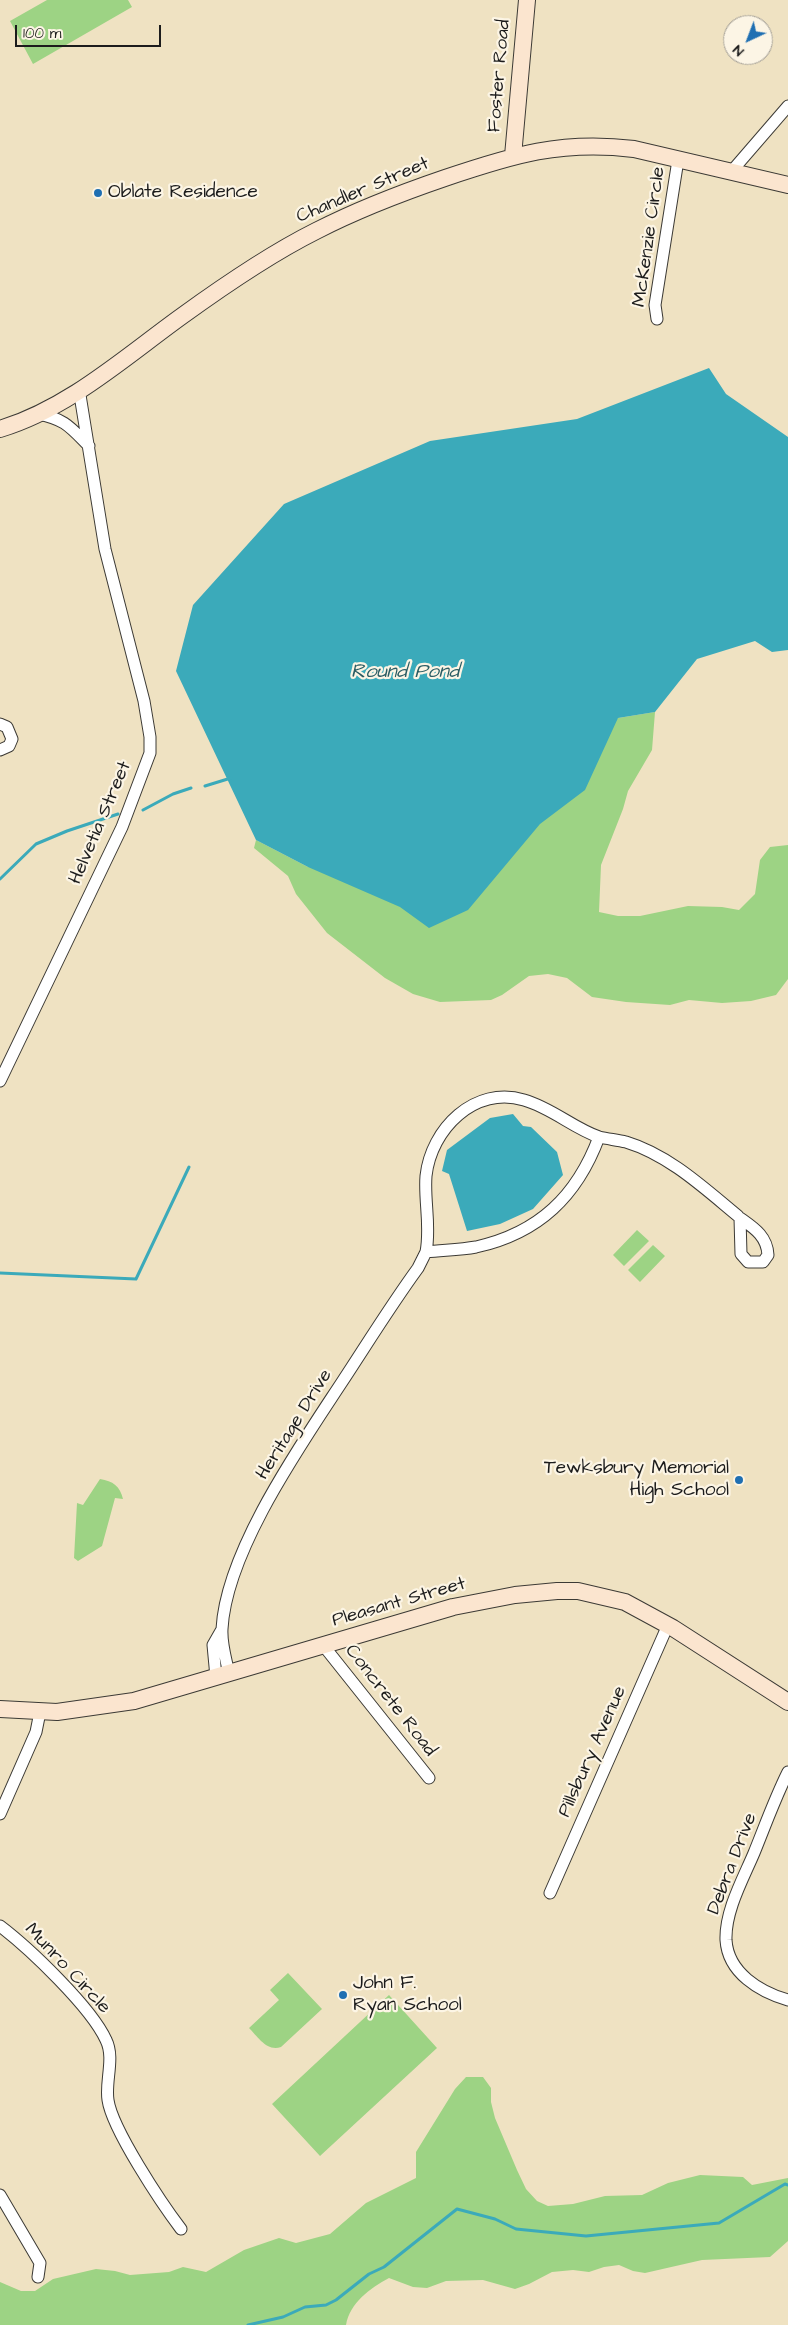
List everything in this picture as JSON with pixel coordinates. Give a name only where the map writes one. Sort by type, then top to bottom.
[{"type":"main road","name":"Foster Road","points":[[513,156],[527,0]]},
{"type":"main road","name":"Chandler Street","points":[[0,429],[38,414],[112,369],[182,316],[301,239],[356,212],[425,185],[513,156],[558,148],[596,146],[634,149],[788,185]]},
{"type":"main road","name":"Pleasant Street","points":[[0,1709],[65,1712],[134,1701],[453,1607],[529,1593],[578,1591],[602,1595],[625,1602],[668,1625],[788,1702]]},
{"type":"street","points":[[731,172],[788,106]]},
{"type":"street","name":"McKenzie Circle","points":[[657,319],[655,304],[678,160]]},
{"type":"street","name":"Helvetia Street","points":[[0,1081],[122,827],[150,753],[150,737],[144,701],[112,581],[79,389]]},
{"type":"street","points":[[38,414],[58,418],[89,446]]},
{"type":"street","points":[[0,724],[7,727],[12,739],[9,746],[0,750]]},
{"type":"street","name":"Heritage Drive","points":[[222,1675],[222,1629],[227,1601],[238,1566],[266,1504],[321,1415],[418,1268],[426,1252],[429,1228],[426,1187],[429,1160],[435,1143],[450,1121],[470,1106],[490,1099],[506,1097],[522,1099],[553,1111],[584,1131],[599,1137],[626,1142],[662,1158],[689,1176],[738,1216]]},
{"type":"street","points":[[426,1252],[474,1247],[491,1243],[516,1233],[539,1220],[564,1199],[579,1180],[599,1137]]},
{"type":"street","name":"Pillsbury Avenue","points":[[550,1893],[668,1625]]},
{"type":"street","name":"Concrete Road","points":[[323,1645],[429,1778]]},
{"type":"street","points":[[0,1814],[36,1732],[40,1712]]},
{"type":"street","name":"Debra Drive","points":[[788,1772],[734,1902],[727,1929],[726,1942],[737,1967],[745,1977],[757,1988],[788,2000]]},
{"type":"street","name":"Munro Circle","points":[[0,1926],[81,2004],[107,2041],[109,2059],[108,2101],[110,2109],[119,2130],[156,2192],[181,2229]]},
{"type":"street","points":[[0,2195],[40,2263],[38,2277]]},
{"type":"green space","points":[[47,0],[128,0],[132,7],[33,64],[10,21]]},
{"type":"green space","points":[[655,712],[652,750],[628,791],[601,865],[599,912],[618,916],[640,916],[688,906],[722,907],[739,910],[755,894],[760,860],[770,847],[788,845],[788,979],[776,995],[751,1001],[722,1003],[689,1000],[670,1005],[626,1002],[592,997],[567,978],[548,974],[529,976],[502,995],[491,1000],[440,1002],[413,994],[385,978],[327,933],[296,894],[288,876],[254,848],[256,840],[308,867],[618,718]]},
{"type":"green space","points":[[637,1230],[649,1241],[624,1266],[613,1255]]},
{"type":"green space","points":[[653,1245],[665,1256],[640,1282],[628,1270]]},
{"type":"green space","points":[[100,1479],[115,1485],[123,1499],[115,1498],[102,1546],[78,1561],[74,1558],[77,1503],[83,1505]]},
{"type":"green space","points":[[288,1973],[322,2009],[281,2047],[267,2046],[249,2028],[279,2000],[270,1990]]},
{"type":"green space","points":[[389,1995],[437,2048],[320,2156],[272,2104]]},
{"type":"green space","points":[[466,2077],[483,2077],[491,2088],[491,2102],[495,2118],[526,2189],[537,2201],[548,2206],[573,2204],[605,2196],[642,2195],[668,2183],[700,2175],[743,2177],[752,2185],[788,2178],[788,2241],[770,2257],[702,2260],[645,2273],[633,2271],[619,2265],[589,2272],[573,2270],[552,2272],[515,2289],[483,2280],[446,2281],[427,2288],[413,2287],[389,2278],[375,2286],[356,2303],[346,2325],[0,2325],[0,2282],[21,2291],[35,2291],[53,2279],[96,2269],[130,2275],[169,2272],[183,2267],[206,2272],[244,2250],[279,2238],[296,2243],[330,2234],[366,2203],[416,2178],[416,2152],[455,2089]]},
{"type":"water","name":"Round Pond","points":[[709,368],[726,394],[788,437],[788,650],[772,652],[755,641],[697,659],[655,712],[618,718],[585,790],[540,824],[468,910],[429,928],[400,907],[308,867],[256,840],[176,671],[193,605],[284,504],[430,441],[577,419]]},
{"type":"water","points":[[513,1114],[523,1126],[531,1127],[557,1152],[563,1175],[533,1209],[500,1224],[467,1231],[449,1174],[442,1171],[447,1150],[490,1118]]},
{"type":"waterway","points":[[205,786],[231,778]]},
{"type":"waterway","points":[[143,810],[173,794],[191,788]]},
{"type":"waterway","points":[[0,879],[36,844],[67,831],[118,814]]},
{"type":"waterway","points":[[0,1273],[136,1279],[189,1167]]},
{"type":"waterway","points":[[248,2325],[283,2317],[305,2307],[326,2305],[336,2300],[369,2274],[384,2267],[457,2209],[495,2219],[516,2229],[586,2236],[719,2223],[785,2184],[788,2185]]},
{"type":"place","name":"Oblate Residence","points":[[98,193]]},
{"type":"place","name":"Tewksbury Memorial High School","points":[[739,1480]]},
{"type":"place","name":"John F. Ryan School","points":[[343,1995]]}]
